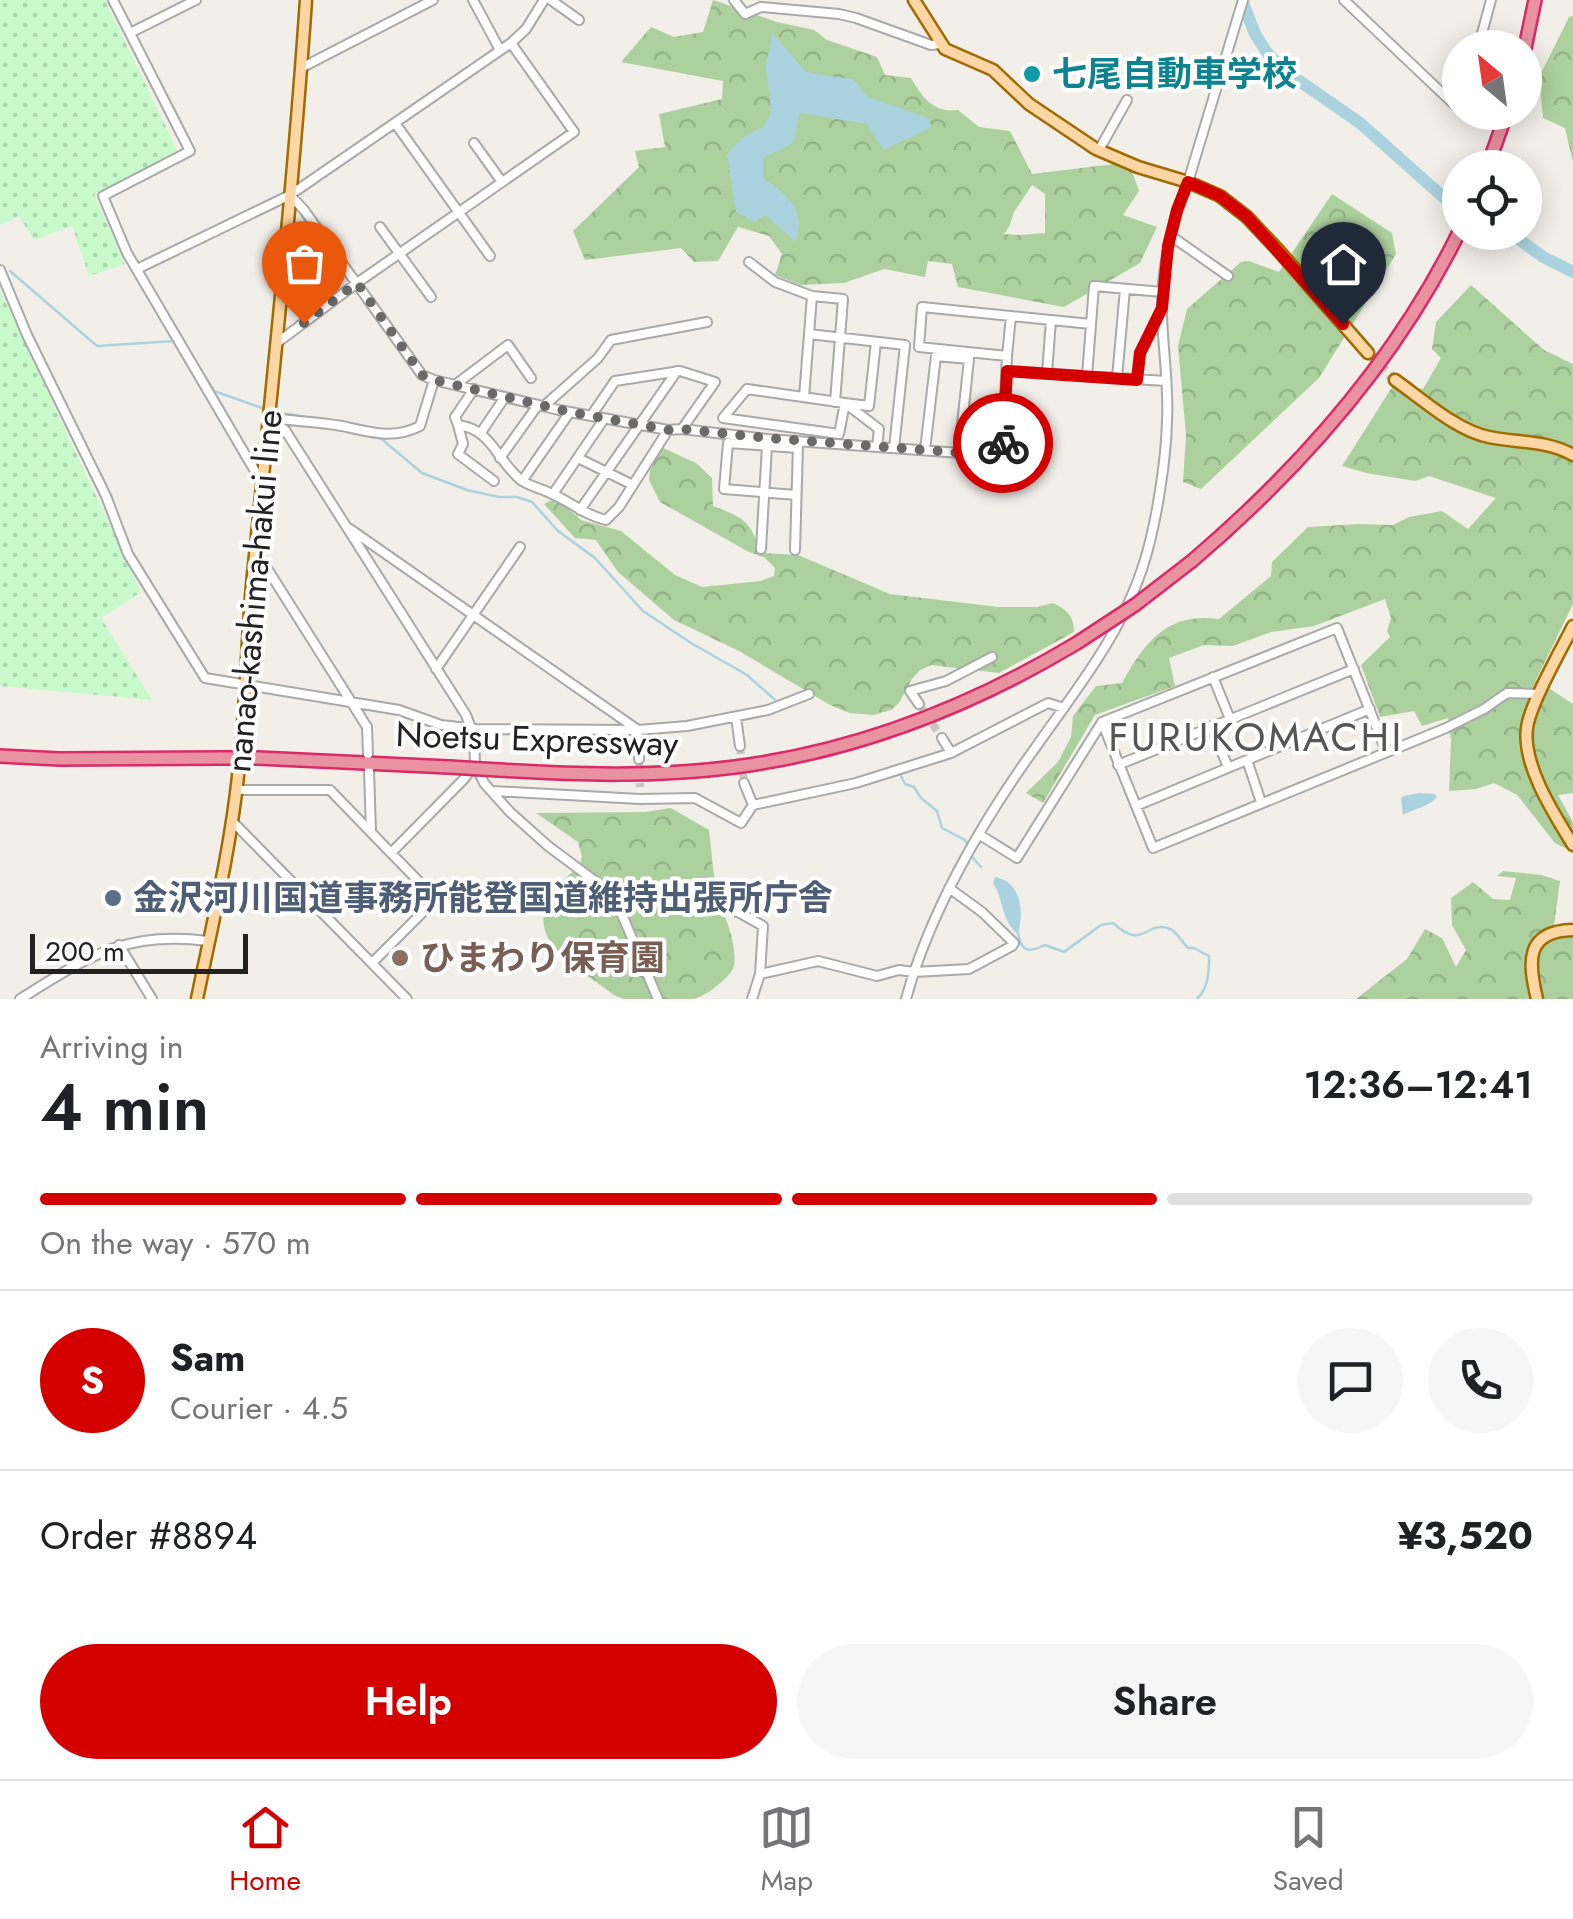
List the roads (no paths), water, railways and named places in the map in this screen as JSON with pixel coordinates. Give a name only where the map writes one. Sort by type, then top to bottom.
[{"type":"highway","points":[[1529,30],[1536,0]]},
{"type":"highway","name":"Noetsu Expressway","points":[[0,756],[59,760],[258,758],[645,774],[735,767],[805,754],[934,715],[1012,680],[1077,643],[1192,561],[1278,483],[1354,397],[1414,312],[1449,250]]},
{"type":"main road","name":"nanao-kashima-hakui line","points":[[197,999],[236,790],[248,618],[278,342],[306,0]]},
{"type":"main road","points":[[914,0],[940,44],[993,70],[1029,104],[1099,150],[1220,196],[1247,217],[1368,352]]},
{"type":"main road","points":[[1395,380],[1464,428],[1487,437],[1558,446],[1573,455]]},
{"type":"main road","points":[[1573,626],[1527,726],[1528,755],[1573,844]]},
{"type":"main road","points":[[1538,999],[1531,975],[1535,946],[1544,936],[1573,930]]},
{"type":"street","points":[[113,0],[190,151],[104,196],[126,252],[262,484]]},
{"type":"street","points":[[130,33],[196,0]]},
{"type":"street","points":[[301,68],[433,0]]},
{"type":"street","points":[[474,0],[500,50]]},
{"type":"street","points":[[137,268],[290,195],[511,43],[547,0],[579,20]]},
{"type":"street","points":[[734,0],[745,14],[761,6],[838,14],[931,45],[940,44]]},
{"type":"street","points":[[906,999],[949,888],[1031,754],[1114,636],[1144,565],[1167,422],[1162,308],[1171,236],[1244,0]]},
{"type":"street","points":[[1344,0],[1442,93]]},
{"type":"street","points":[[1483,30],[1491,0]]},
{"type":"street","points":[[278,342],[574,132],[511,43]]},
{"type":"street","points":[[1099,150],[1127,100]]},
{"type":"street","points":[[396,123],[490,256]]},
{"type":"street","points":[[474,143],[502,182]]},
{"type":"street","points":[[290,195],[422,375],[604,419],[798,444]]},
{"type":"street","points":[[380,227],[431,297]]},
{"type":"street","points":[[1171,236],[1228,276]]},
{"type":"street","points":[[748,262],[776,282],[812,296],[843,299],[835,402]]},
{"type":"street","points":[[0,270],[106,496],[128,554],[205,678],[400,710],[442,725],[471,728],[638,730],[687,726],[768,710],[809,694]]},
{"type":"street","points":[[1087,376],[1094,286],[1164,292]]},
{"type":"street","points":[[1117,378],[1125,289]]},
{"type":"street","points":[[804,397],[812,296]]},
{"type":"street","points":[[1007,356],[918,346],[922,307],[1092,324]]},
{"type":"street","points":[[1137,380],[1140,353],[1162,308]]},
{"type":"street","points":[[796,495],[724,490],[728,443],[877,446],[1002,456],[1011,316]]},
{"type":"street","points":[[1047,374],[1051,320]]},
{"type":"street","points":[[500,458],[541,405],[598,358],[611,340],[707,322]]},
{"type":"street","points":[[808,334],[905,345],[894,448]]},
{"type":"street","points":[[867,420],[876,342]]},
{"type":"street","points":[[454,385],[508,346],[531,378]]},
{"type":"street","points":[[926,450],[936,356],[968,359],[959,452]]},
{"type":"street","points":[[591,416],[615,381],[677,371],[714,382],[682,429]]},
{"type":"street","points":[[580,510],[677,371]]},
{"type":"street","points":[[1007,371],[1166,382]]},
{"type":"street","points":[[270,413],[376,434],[406,433],[420,426],[434,380]]},
{"type":"street","points":[[845,403],[840,434],[723,418],[747,389],[869,406]]},
{"type":"street","points":[[474,390],[455,417],[463,444],[458,454],[494,481]]},
{"type":"street","points":[[480,434],[505,396]]},
{"type":"street","points":[[845,403],[879,429],[877,446]]},
{"type":"street","points":[[522,481],[570,412]]},
{"type":"street","points":[[270,413],[285,430],[466,715],[474,736],[475,764],[484,783],[548,846],[607,890],[620,910],[658,999]]},
{"type":"street","points":[[554,494],[604,419]]},
{"type":"street","points":[[458,425],[470,426],[492,443],[500,458],[522,481],[554,494],[590,516],[606,520],[619,507],[668,430]]},
{"type":"street","points":[[795,550],[798,444]]},
{"type":"street","points":[[760,549],[766,446]]},
{"type":"street","points":[[578,458],[633,485]]},
{"type":"street","points":[[346,526],[638,730]]},
{"type":"street","points":[[436,669],[520,548]]},
{"type":"street","points":[[255,550],[367,727],[368,754]]},
{"type":"street","points":[[980,835],[1017,858],[1102,722],[1338,628],[1386,751]]},
{"type":"street","points":[[920,704],[910,691],[946,681],[992,657]]},
{"type":"street","points":[[1118,765],[1354,669]]},
{"type":"street","points":[[1213,677],[1230,719]]},
{"type":"street","points":[[1102,722],[1153,848],[1465,719],[1507,693],[1540,694]]},
{"type":"street","points":[[492,791],[640,800],[695,798],[741,822],[753,805],[856,783],[951,752],[1048,703],[1064,708]]},
{"type":"street","points":[[1136,806],[1370,709]]},
{"type":"street","points":[[736,718],[740,746]]},
{"type":"street","points":[[1212,726],[1228,767]]},
{"type":"street","points":[[638,730],[639,759]]},
{"type":"street","points":[[942,738],[951,752]]},
{"type":"street","points":[[1247,760],[1261,802]]},
{"type":"street","points":[[392,853],[475,764]]},
{"type":"street","points":[[369,770],[372,832]]},
{"type":"street","points":[[744,783],[753,805]]},
{"type":"street","points":[[640,788],[640,800]]},
{"type":"street","points":[[236,790],[330,790],[436,899],[372,962]]},
{"type":"street","points":[[232,820],[407,999]]},
{"type":"street","points":[[760,974],[818,961],[877,976],[899,970],[969,969],[1014,943],[949,888]]},
{"type":"street","points":[[717,904],[762,926],[760,974],[752,999]]},
{"type":"street","points":[[22,999],[74,965],[119,945],[170,938],[208,940]]},
{"type":"street","points":[[119,945],[152,999]]},
{"type":"water","points":[[772,33],[806,72],[854,80],[868,97],[928,118],[932,127],[883,150],[867,124],[800,113],[793,143],[763,158],[763,178],[787,197],[797,212],[795,242],[766,215],[754,222],[736,212],[727,154],[742,138],[763,127],[771,113],[766,66]]},
{"type":"water","points":[[1419,793],[1437,797],[1403,815],[1401,798]]},
{"type":"water","points":[[995,877],[1016,891],[1021,917],[1018,934],[1006,917],[993,883]]},
{"type":"waterway","points":[[1242,0],[1255,34],[1285,71],[1360,123],[1442,196]]},
{"type":"waterway","points":[[1533,250],[1573,272]]},
{"type":"waterway","points":[[10,271],[97,346],[174,341]]},
{"type":"waterway","points":[[186,346],[214,391],[265,409]]},
{"type":"waterway","points":[[273,412],[334,421]]},
{"type":"waterway","points":[[347,423],[368,428]]},
{"type":"waterway","points":[[378,436],[422,473],[467,490],[532,502],[558,531],[595,558],[643,611],[747,675],[775,700]]},
{"type":"waterway","points":[[901,776],[937,811],[942,828],[968,845]]},
{"type":"waterway","points":[[972,857],[981,867]]},
{"type":"waterway","points":[[1018,933],[1027,949],[1045,945],[1064,952],[1101,925],[1113,923],[1132,935],[1155,928],[1170,929],[1188,948],[1209,956],[1206,984],[1197,999]]},
{"type":"tunnel","points":[[1368,353],[1395,380]]},
{"type":"tunnel","points":[[919,704],[942,738]]},
{"type":"tunnel","points":[[740,746],[744,783]]},
{"type":"tunnel","points":[[639,759],[640,787]]},
{"type":"place","name":"七尾自動車学校","points":[[1032,74]]},
{"type":"place","name":"金沢河川国道事務所能登国道維持出張所庁舎","points":[[113,898]]},
{"type":"place","name":"ひまわり保育園","points":[[400,958]]},
{"type":"district","name":"FURUKOMACHI","points":[[1256,737]]}]
